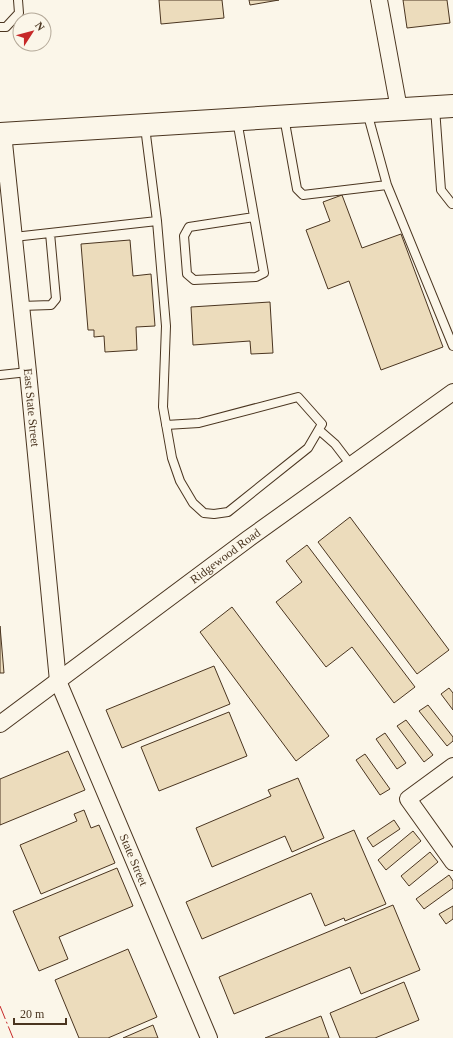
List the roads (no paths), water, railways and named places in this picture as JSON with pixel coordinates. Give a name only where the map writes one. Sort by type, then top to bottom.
[{"type":"main road","points":[[2,133],[444,106]]},
{"type":"street","points":[[379,0],[400,109]]},
{"type":"street","name":"East State Street","points":[[2,133],[28,372],[58,681]]},
{"type":"street","name":"Ridgewood Road","points":[[0,724],[248,538],[453,392]]},
{"type":"street","name":"State Street","points":[[58,681],[209,1038]]},
{"type":"street","points":[[453,766],[408,799],[453,862]]},
{"type":"lane","points":[[0,27],[6,27],[19,13],[18,0]]},
{"type":"lane","points":[[444,106],[440,190],[452,204],[453,203]]},
{"type":"lane","points":[[367,111],[387,185],[453,346]]},
{"type":"lane","points":[[284,116],[297,189],[303,195],[387,185]]},
{"type":"lane","points":[[237,119],[264,273],[256,277],[194,280],[187,274],[184,236],[189,227],[254,217]]},
{"type":"lane","points":[[144,125],[157,221],[166,326],[163,407],[166,425],[172,458],[180,481],[193,503],[204,513],[214,514],[228,512],[308,448],[322,424],[298,397],[199,422],[166,425]]},
{"type":"lane","points":[[14,237],[157,221]]},
{"type":"lane","points":[[21,306],[51,305],[56,299],[50,233]]},
{"type":"lane","points":[[0,375],[28,372]]},
{"type":"lane","points":[[318,430],[335,444],[351,465]]}]
